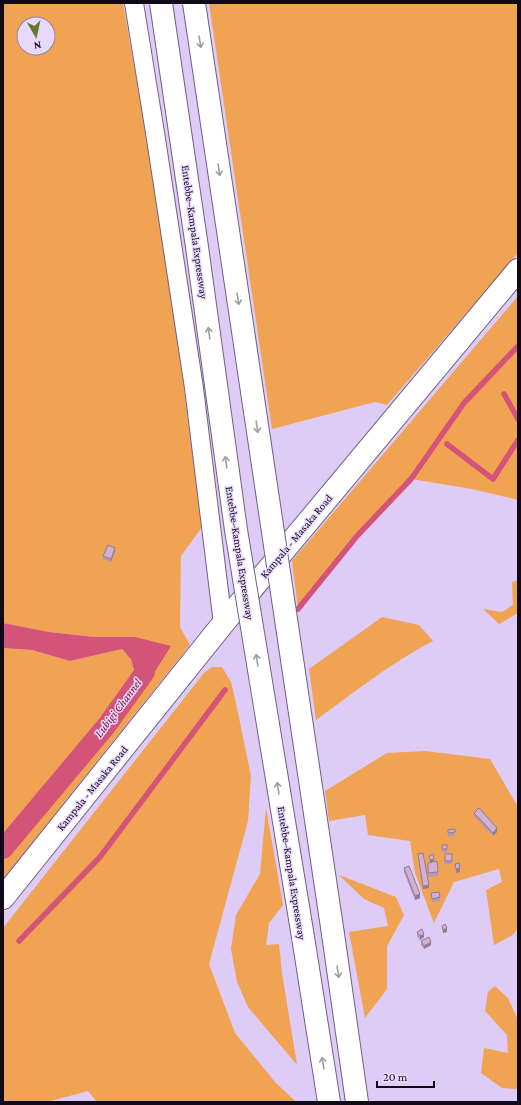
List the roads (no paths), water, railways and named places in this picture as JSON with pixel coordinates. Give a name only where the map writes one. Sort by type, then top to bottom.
[{"type":"highway","name":"Entebbe–Kampala Expressway","points":[[161,3],[196,239],[236,530],[329,1102]]},
{"type":"highway","points":[[194,3],[357,1102]]},
{"type":"highway","name":"Kampala - Masaka Road","points":[[3,898],[223,624],[518,270]]},
{"type":"street","points":[[134,3],[194,388],[223,624]]},
{"type":"waterway","points":[[298,609],[357,536],[411,479],[464,403],[518,346]]},
{"type":"waterway","points":[[504,394],[518,419]]},
{"type":"waterway","points":[[447,444],[493,479],[518,440]]},
{"type":"waterway","name":"Lubigi Channel","points":[[3,849],[107,725],[145,672],[142,655],[136,650]]},
{"type":"waterway","points":[[19,941],[100,857],[225,690]]}]
